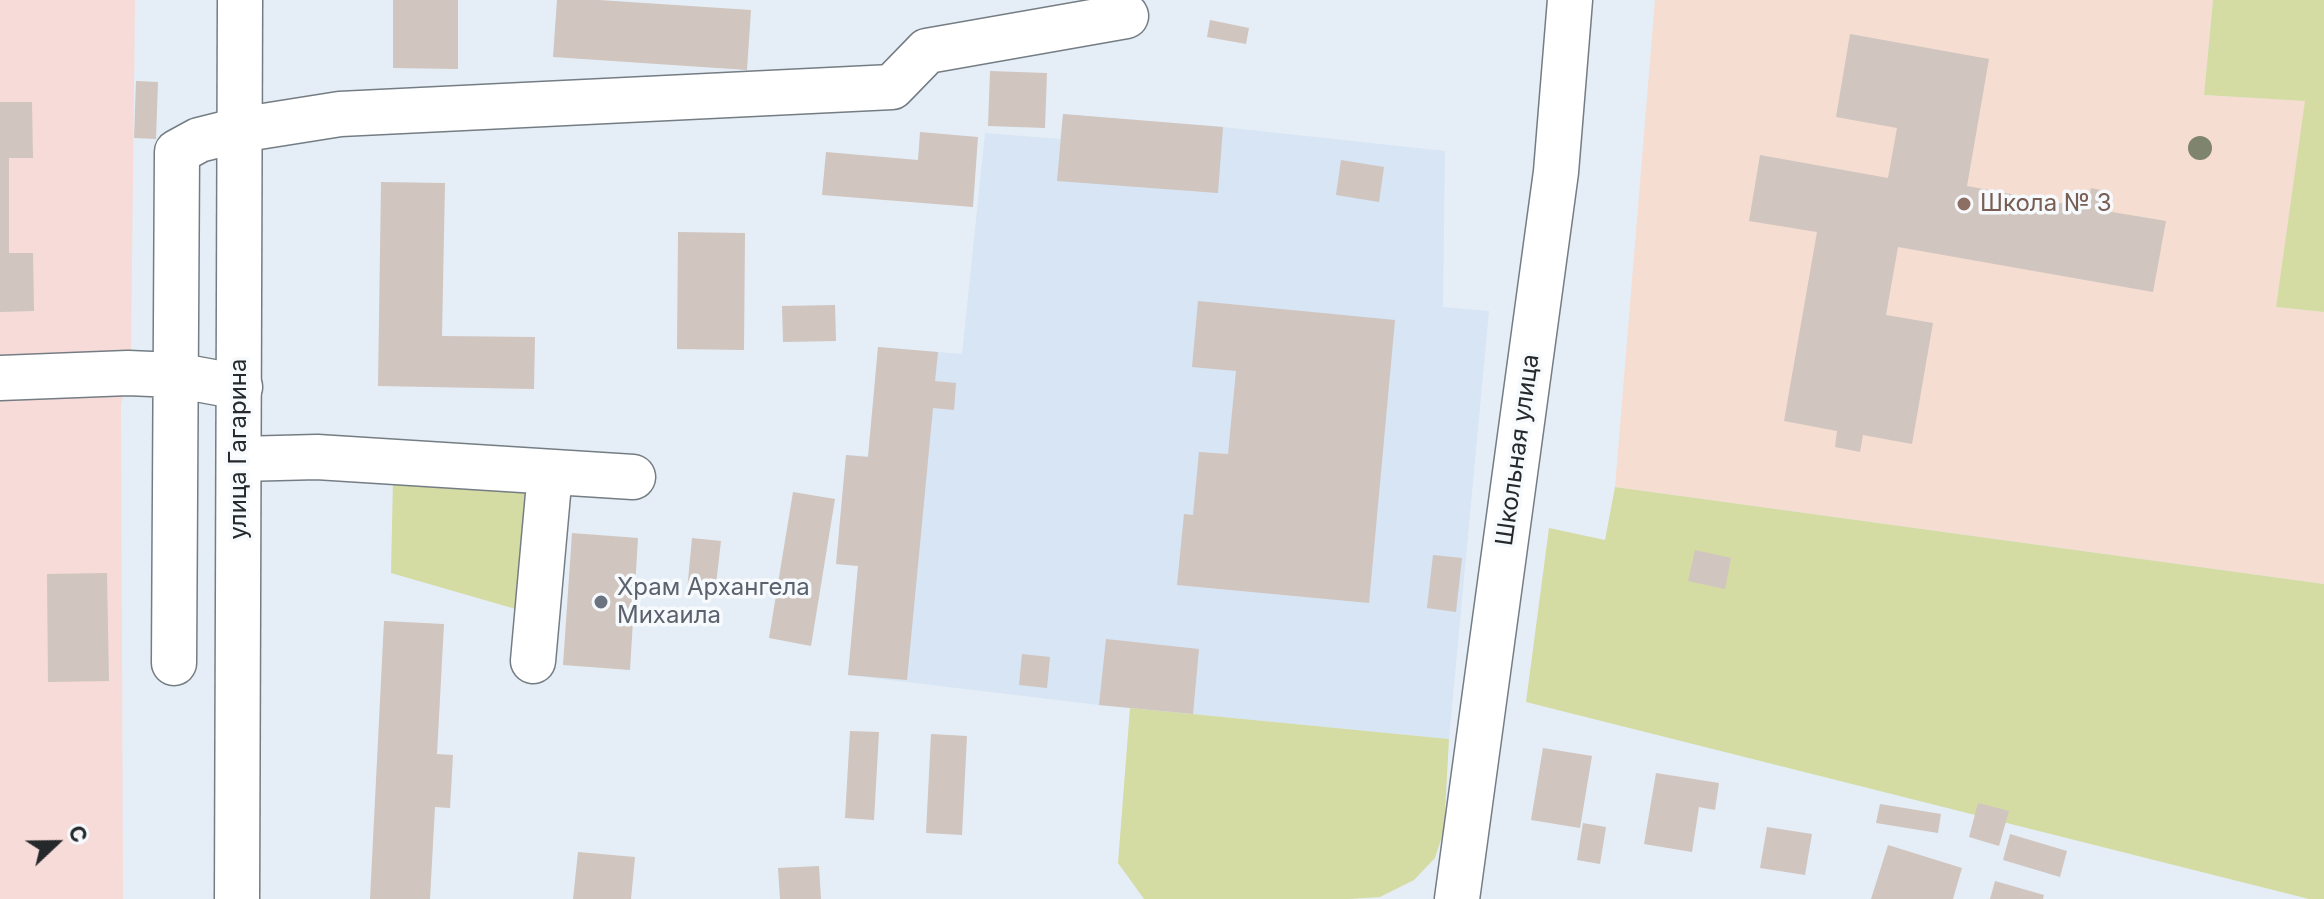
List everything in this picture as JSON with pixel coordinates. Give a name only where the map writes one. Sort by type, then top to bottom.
[{"type":"main road","name":"улица Гагарина","points":[[237,899],[240,0]]},
{"type":"main road","name":"Школьная улица","points":[[1457,899],[1556,172],[1570,0]]},
{"type":"main road","points":[[174,663],[177,152],[199,140],[239,130],[340,114],[892,87],[927,51],[1126,16]]},
{"type":"main road","points":[[0,378],[128,373],[175,375],[240,387]]},
{"type":"main road","points":[[240,459],[317,457],[633,477]]},
{"type":"main road","points":[[533,661],[550,472]]},
{"type":"shaded area","points":[[0,0],[135,0],[131,353],[121,406],[123,899],[0,899]]},
{"type":"shaded area","name":"Школа № 3","points":[[1655,0],[2213,0],[2204,95],[2306,101],[2276,307],[2324,312],[2324,584],[1615,487]]},
{"type":"shaded area","points":[[1063,114],[1223,127],[1445,151],[1443,307],[1489,311],[1449,739],[1099,705],[848,675],[858,566],[836,564],[846,455],[868,456],[878,347],[962,354],[985,133],[1060,139]]},
{"type":"green space","points":[[2213,0],[2324,0],[2324,312],[2276,307],[2305,101],[2204,95]]},
{"type":"green space","points":[[393,478],[536,485],[526,612],[391,573]]},
{"type":"green space","points":[[1615,487],[2324,584],[2324,899],[2309,899],[1526,702],[1549,528],[1605,540]]},
{"type":"green space","points":[[1130,708],[1449,739],[1444,830],[1435,858],[1414,880],[1380,897],[1144,899],[1118,863]]},
{"type":"building","points":[[393,0],[458,0],[458,69],[393,68]]},
{"type":"building","points":[[557,0],[751,10],[747,70],[553,57]]},
{"type":"building","points":[[1210,20],[1249,28],[1246,44],[1207,37]]},
{"type":"building","points":[[1850,34],[1989,59],[1967,186],[2087,208],[2091,188],[2110,192],[2106,211],[2166,221],[2153,292],[1898,247],[1886,315],[1933,323],[1912,444],[1863,435],[1860,452],[1835,447],[1837,431],[1784,421],[1817,232],[1749,221],[1760,155],[1888,178],[1897,128],[1836,117]]},
{"type":"building","points":[[990,71],[1047,73],[1045,128],[988,126]]},
{"type":"building","points":[[136,81],[158,82],[156,139],[134,138]]},
{"type":"building","points":[[0,102],[32,102],[33,158],[9,158],[9,253],[33,253],[34,311],[0,312]]},
{"type":"building","points":[[1063,114],[1223,127],[1218,193],[1057,181]]},
{"type":"building","points":[[920,132],[978,137],[973,207],[822,195],[826,152],[918,160]]},
{"type":"building","points":[[1341,160],[1384,167],[1379,202],[1336,195]]},
{"type":"building","points":[[381,182],[445,183],[442,336],[535,337],[534,389],[378,386]]},
{"type":"building","points":[[678,232],[745,233],[744,350],[677,349]]},
{"type":"building","points":[[1198,301],[1395,320],[1369,603],[1177,585],[1184,514],[1193,515],[1199,452],[1228,454],[1236,371],[1192,367]]},
{"type":"building","points":[[835,305],[836,341],[783,342],[782,306]]},
{"type":"building","points":[[878,347],[938,352],[935,381],[956,383],[954,410],[933,408],[907,680],[848,675],[858,566],[836,564],[846,455],[868,457]]},
{"type":"building","points":[[793,492],[835,499],[811,646],[769,638]]},
{"type":"building","name":"Храм Архангела Михаила","points":[[572,533],[638,538],[630,670],[563,665]]},
{"type":"building","points":[[692,538],[721,541],[715,593],[687,591]]},
{"type":"building","points":[[1695,550],[1731,558],[1725,589],[1688,581]]},
{"type":"building","points":[[1433,555],[1462,558],[1456,612],[1427,608]]},
{"type":"building","points":[[107,573],[109,681],[48,682],[47,574]]},
{"type":"building","points":[[384,621],[444,624],[437,754],[453,755],[450,808],[435,807],[430,899],[370,899]]},
{"type":"building","points":[[1106,639],[1199,649],[1193,714],[1099,705]]},
{"type":"building","points":[[1022,654],[1050,657],[1047,688],[1019,685]]},
{"type":"building","points":[[850,731],[879,732],[874,820],[845,818]]},
{"type":"building","points":[[931,734],[967,736],[962,835],[926,833]]},
{"type":"building","points":[[1543,748],[1592,756],[1580,828],[1531,820]]},
{"type":"building","points":[[1656,773],[1719,783],[1715,810],[1699,807],[1692,852],[1644,844]]},
{"type":"building","points":[[1978,803],[2009,811],[1999,846],[1969,837]]},
{"type":"building","points":[[1880,804],[1941,814],[1938,833],[1876,823]]},
{"type":"building","points":[[1583,823],[1606,827],[1600,864],[1577,860]]},
{"type":"building","points":[[1767,827],[1812,834],[1805,875],[1760,868]]},
{"type":"building","points":[[2010,834],[2067,851],[2060,877],[2003,860]]},
{"type":"building","points":[[1888,845],[1962,868],[1953,899],[1871,899]]},
{"type":"building","points":[[578,852],[635,857],[631,899],[573,899]]},
{"type":"building","points":[[819,866],[821,899],[780,899],[778,868]]},
{"type":"building","points":[[1995,881],[2044,895],[2043,899],[1990,899]]},
{"type":"place","name":"Школа № 3","points":[[1964,204]]},
{"type":"place","name":"Храм Архангела Михаила","points":[[601,602]]}]
